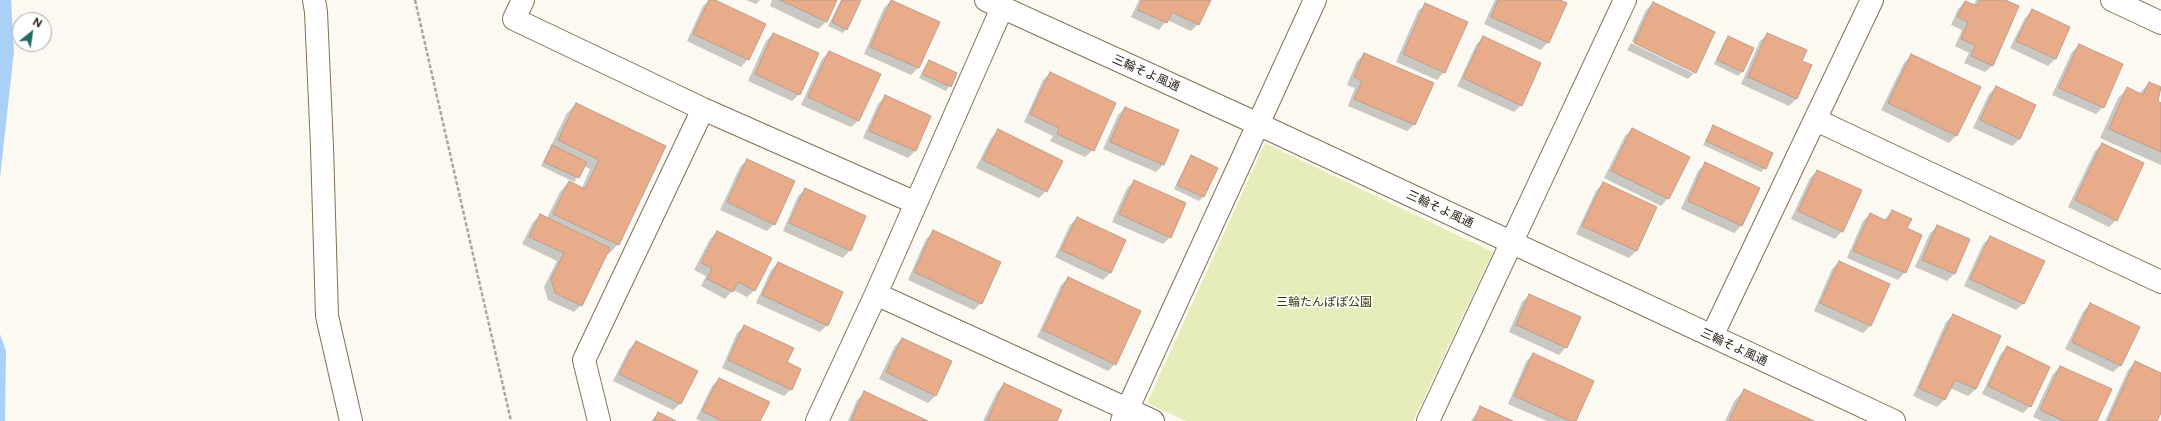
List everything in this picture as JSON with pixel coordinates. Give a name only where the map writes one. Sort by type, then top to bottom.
[{"type":"street","points":[[314,0],[316,12],[322,147],[327,316],[351,421]]},
{"type":"street","points":[[524,0],[514,19],[703,109],[916,203]]},
{"type":"street","points":[[1125,415],[1315,0]]},
{"type":"street","points":[[1428,421],[1510,242],[1625,0]]},
{"type":"street","points":[[1712,336],[1872,0]]},
{"type":"street","points":[[2112,0],[2161,23]]},
{"type":"street","points":[[816,421],[876,294],[916,203],[994,4]]},
{"type":"street","name":"三輪そよ風通","points":[[994,4],[1258,124],[1894,421]]},
{"type":"street","points":[[599,421],[584,360],[703,109]]},
{"type":"street","points":[[1816,120],[2161,282]]},
{"type":"street","points":[[876,294],[1125,415],[1152,421]]},
{"type":"path","points":[[415,0],[511,421]]},
{"type":"green space","name":"三輪たんぽぽ公園","points":[[1265,143],[1493,252],[1413,421],[1186,421],[1147,403]]},
{"type":"water","points":[[0,0],[11,0],[12,52],[14,52],[0,178]]},
{"type":"water","points":[[0,334],[6,351],[5,421],[0,421]]},
{"type":"building","points":[[709,0],[715,0],[766,24],[749,60],[693,34]]},
{"type":"building","points":[[780,0],[837,0],[827,22]]},
{"type":"building","points":[[842,0],[861,0],[847,30],[832,22]]},
{"type":"building","points":[[891,0],[940,22],[919,68],[870,47]]},
{"type":"building","points":[[1142,0],[1211,0],[1199,25],[1172,12],[1167,23],[1138,10]]},
{"type":"building","points":[[1498,0],[1560,0],[1567,3],[1549,43],[1491,17]]},
{"type":"building","points":[[1980,0],[2005,0],[2019,6],[1993,66],[1971,56],[1975,45],[1961,39],[1968,22],[1957,17],[1965,1],[1977,6]]},
{"type":"building","points":[[1653,2],[1715,32],[1696,73],[1634,43]]},
{"type":"building","points":[[1425,3],[1468,22],[1445,73],[1403,54]]},
{"type":"building","points":[[2032,9],[2070,27],[2056,59],[2016,41]]},
{"type":"building","points":[[773,33],[819,53],[800,95],[755,74]]},
{"type":"building","points":[[1767,33],[1807,50],[1802,61],[1812,65],[1797,99],[1748,77]]},
{"type":"building","points":[[1483,36],[1541,63],[1522,106],[1463,78]]},
{"type":"building","points":[[1728,36],[1754,48],[1743,72],[1717,60]]},
{"type":"building","points":[[2079,44],[2123,64],[2104,108],[2059,88]]},
{"type":"building","points":[[829,51],[881,74],[859,121],[808,97]]},
{"type":"building","points":[[1364,53],[1434,83],[1415,125],[1354,99],[1362,81],[1354,77]]},
{"type":"building","points":[[1911,54],[1981,87],[1957,136],[1888,103]]},
{"type":"building","points":[[929,60],[957,73],[951,87],[922,74]]},
{"type":"building","points":[[1050,72],[1116,103],[1094,151],[1057,134],[1059,128],[1030,114]]},
{"type":"building","points":[[2149,82],[2161,87],[2158,101],[2161,103],[2161,152],[2109,129],[2127,87],[2143,95]]},
{"type":"building","points":[[1996,86],[2036,105],[2020,139],[1980,120]]},
{"type":"building","points":[[885,95],[931,116],[916,151],[869,131]]},
{"type":"building","points":[[576,103],[666,146],[619,245],[553,214],[569,181],[585,189],[599,160],[558,140]]},
{"type":"building","points":[[1125,107],[1179,130],[1164,165],[1110,142]]},
{"type":"building","points":[[1713,125],[1773,153],[1766,169],[1706,141]]},
{"type":"building","points":[[1632,128],[1690,157],[1669,199],[1611,171]]},
{"type":"building","points":[[998,129],[1063,161],[1047,192],[983,160]]},
{"type":"building","points":[[2102,143],[2144,163],[2117,221],[2075,200]]},
{"type":"building","points":[[552,145],[587,162],[579,178],[544,162]]},
{"type":"building","points":[[1191,155],[1218,168],[1204,197],[1177,185]]},
{"type":"building","points":[[747,159],[795,181],[775,225],[727,202]]},
{"type":"building","points":[[1705,162],[1760,188],[1742,226],[1688,201]]},
{"type":"building","points":[[1817,170],[1862,190],[1843,232],[1798,211]]},
{"type":"building","points":[[1134,180],[1186,203],[1171,238],[1119,214]]},
{"type":"building","points":[[1603,182],[1657,207],[1637,251],[1582,226]]},
{"type":"building","points":[[805,188],[866,216],[851,251],[789,223]]},
{"type":"building","points":[[1892,210],[1912,219],[1907,228],[1922,235],[1906,273],[1853,251],[1870,213],[1887,221]]},
{"type":"building","points":[[540,214],[610,248],[582,306],[555,293],[551,279],[564,253],[529,237]]},
{"type":"building","points":[[1077,217],[1126,240],[1111,273],[1061,250]]},
{"type":"building","points":[[1937,225],[1970,239],[1955,274],[1922,260]]},
{"type":"building","points":[[933,230],[1001,262],[982,304],[914,272]]},
{"type":"building","points":[[717,231],[772,258],[755,291],[738,282],[733,292],[707,279],[712,268],[701,263]]},
{"type":"building","points":[[1990,236],[2045,261],[2024,304],[1970,279]]},
{"type":"building","points":[[1839,261],[1890,284],[1871,326],[1820,303]]},
{"type":"building","points":[[778,262],[843,292],[828,326],[762,295]]},
{"type":"building","points":[[1068,277],[1141,311],[1116,365],[1043,330]]},
{"type":"building","points":[[1529,294],[1581,317],[1567,348],[1516,325]]},
{"type":"building","points":[[2090,303],[2140,327],[2121,366],[2072,342]]},
{"type":"building","points":[[1953,314],[2001,336],[1976,389],[1955,380],[1945,400],[1919,388]]},
{"type":"building","points":[[744,325],[794,348],[787,362],[801,369],[792,390],[728,360]]},
{"type":"building","points":[[902,338],[952,361],[936,396],[886,372]]},
{"type":"building","points":[[636,341],[698,371],[681,404],[619,374]]},
{"type":"building","points":[[2007,346],[2050,367],[2031,407],[1988,386]]},
{"type":"building","points":[[1533,353],[1594,381],[1576,421],[1570,421],[1514,396]]},
{"type":"building","points":[[2135,361],[2161,373],[2161,413],[2157,421],[2108,421]]},
{"type":"building","points":[[2060,366],[2112,389],[2097,421],[2064,421],[2040,410]]},
{"type":"building","points":[[719,378],[770,402],[760,421],[722,421],[702,411]]},
{"type":"building","points":[[1004,383],[1062,410],[1057,421],[987,421]]},
{"type":"building","points":[[1744,389],[1814,421],[1729,421]]},
{"type":"building","points":[[864,391],[928,421],[851,421]]},
{"type":"building","points":[[1480,406],[1513,421],[1474,421]]},
{"type":"building","points":[[658,412],[676,421],[654,421]]}]
